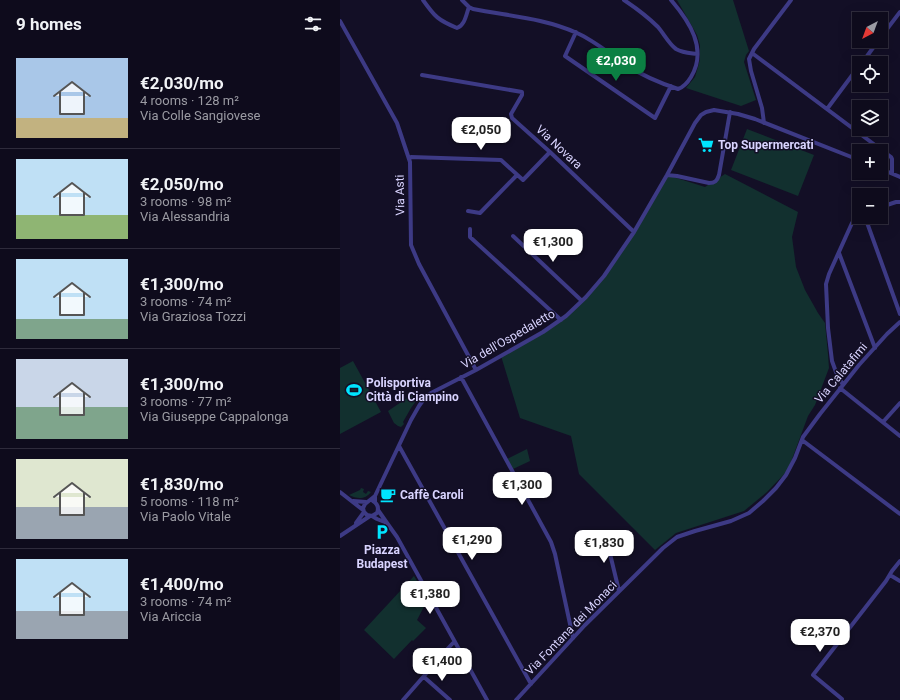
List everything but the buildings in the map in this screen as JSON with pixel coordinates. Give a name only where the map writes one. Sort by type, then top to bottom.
[{"type":"street","points":[[423,0],[437,18],[443,23],[457,28],[461,27],[469,7]]},
{"type":"street","points":[[462,0],[469,7],[478,10],[546,22],[576,32],[646,76],[678,89],[682,88],[694,73],[698,47],[696,38],[686,20],[671,0]]},
{"type":"street","points":[[624,0],[641,11],[652,21],[663,32],[675,48],[685,52],[697,54]]},
{"type":"street","points":[[764,123],[763,111],[750,68],[750,59],[752,53],[791,0]]},
{"type":"street","points":[[888,28],[900,12]]},
{"type":"street","name":"Via Asti","points":[[340,22],[397,122],[410,162],[411,244],[419,264],[476,370]]},
{"type":"street","points":[[576,32],[565,56],[654,118],[671,86]]},
{"type":"street","points":[[752,53],[891,157],[892,173]]},
{"type":"street","name":"Via Novara","points":[[422,75],[522,92],[511,114],[512,118],[634,232]]},
{"type":"street","points":[[827,109],[852,75]]},
{"type":"street","name":"Via dell'Ospedaletto","points":[[375,502],[375,496],[411,420],[424,399],[431,393],[476,370],[543,332],[561,320],[582,301],[604,276],[634,232],[699,117],[706,112],[714,110],[751,117],[852,157]]},
{"type":"street","points":[[667,175],[709,183],[716,181],[719,175],[730,112]]},
{"type":"street","points":[[409,159],[411,157],[501,160],[523,180],[550,152]]},
{"type":"street","points":[[888,172],[900,177]]},
{"type":"street","points":[[468,211],[480,213],[517,175]]},
{"type":"street","points":[[888,205],[900,202]]},
{"type":"street","points":[[852,223],[828,277],[826,289],[828,328],[832,361],[841,386],[900,436]]},
{"type":"street","points":[[868,224],[900,314]]},
{"type":"street","points":[[470,229],[470,237],[561,320]]},
{"type":"street","points":[[513,236],[582,301]]},
{"type":"street","points":[[839,252],[875,348]]},
{"type":"street","name":"Via Calatafimi","points":[[763,500],[776,488],[786,475],[802,440],[841,386],[900,322]]},
{"type":"street","points":[[461,377],[551,542],[555,554],[573,638]]},
{"type":"street","points":[[883,422],[900,403]]},
{"type":"street","points":[[802,440],[900,514]]},
{"type":"street","points":[[399,446],[531,684]]},
{"type":"street","points":[[340,492],[371,516],[388,523]]},
{"type":"street","name":"Via dell'Ospedaletto","points":[[368,501],[375,496]]},
{"type":"street","name":"Via Fontana dei Monaci","points":[[516,700],[573,638],[663,548],[677,537],[731,521],[749,513],[763,500]]},
{"type":"street","points":[[352,501],[375,502],[378,506],[378,510],[397,538],[487,700]]},
{"type":"street","points":[[355,525],[364,511],[363,506],[368,501]]},
{"type":"street","points":[[340,536],[355,525],[375,514],[378,510]]},
{"type":"street","points":[[605,533],[619,592]]},
{"type":"street","points":[[842,699],[813,675],[871,601],[900,561]]},
{"type":"street","points":[[890,575],[900,581]]},
{"type":"street","points":[[403,700],[453,644]]},
{"type":"street","points":[[424,677],[450,700]]},
{"type":"green space","points":[[677,0],[733,0],[749,51],[744,62],[756,100],[741,106],[686,88],[695,77],[700,59],[700,45],[697,35]]},
{"type":"green space","points":[[747,129],[814,155],[798,196],[731,170]]},
{"type":"green space","points":[[725,174],[798,212],[792,237],[796,267],[805,290],[825,323],[829,368],[815,405],[808,416],[788,470],[767,492],[744,511],[676,533],[655,550],[579,474],[571,436],[520,418],[501,356],[561,320],[586,297],[622,251],[667,175],[705,187]]},
{"type":"green space","name":"Polisportiva Città di Ciampino","points":[[353,361],[381,412],[340,434],[340,368]]},
{"type":"green space","points":[[416,392],[419,397],[403,422],[404,424],[401,427],[398,426],[394,423],[388,411]]},
{"type":"green space","points":[[527,449],[530,461],[513,469],[507,459]]},
{"type":"green space","points":[[361,488],[364,489],[363,492],[366,494],[368,491],[371,492],[364,498],[349,495],[360,490]]},
{"type":"green space","points":[[414,576],[428,599],[417,620],[426,628],[394,659],[364,630]]},
{"type":"place","name":"Top Supermercati","points":[[706,145]]},
{"type":"place","name":"Polisportiva Città di Ciampino","points":[[354,390]]},
{"type":"place","name":"Caffè Caroli","points":[[388,495]]},
{"type":"place","name":"Piazza Budapest","points":[[382,532]]}]
